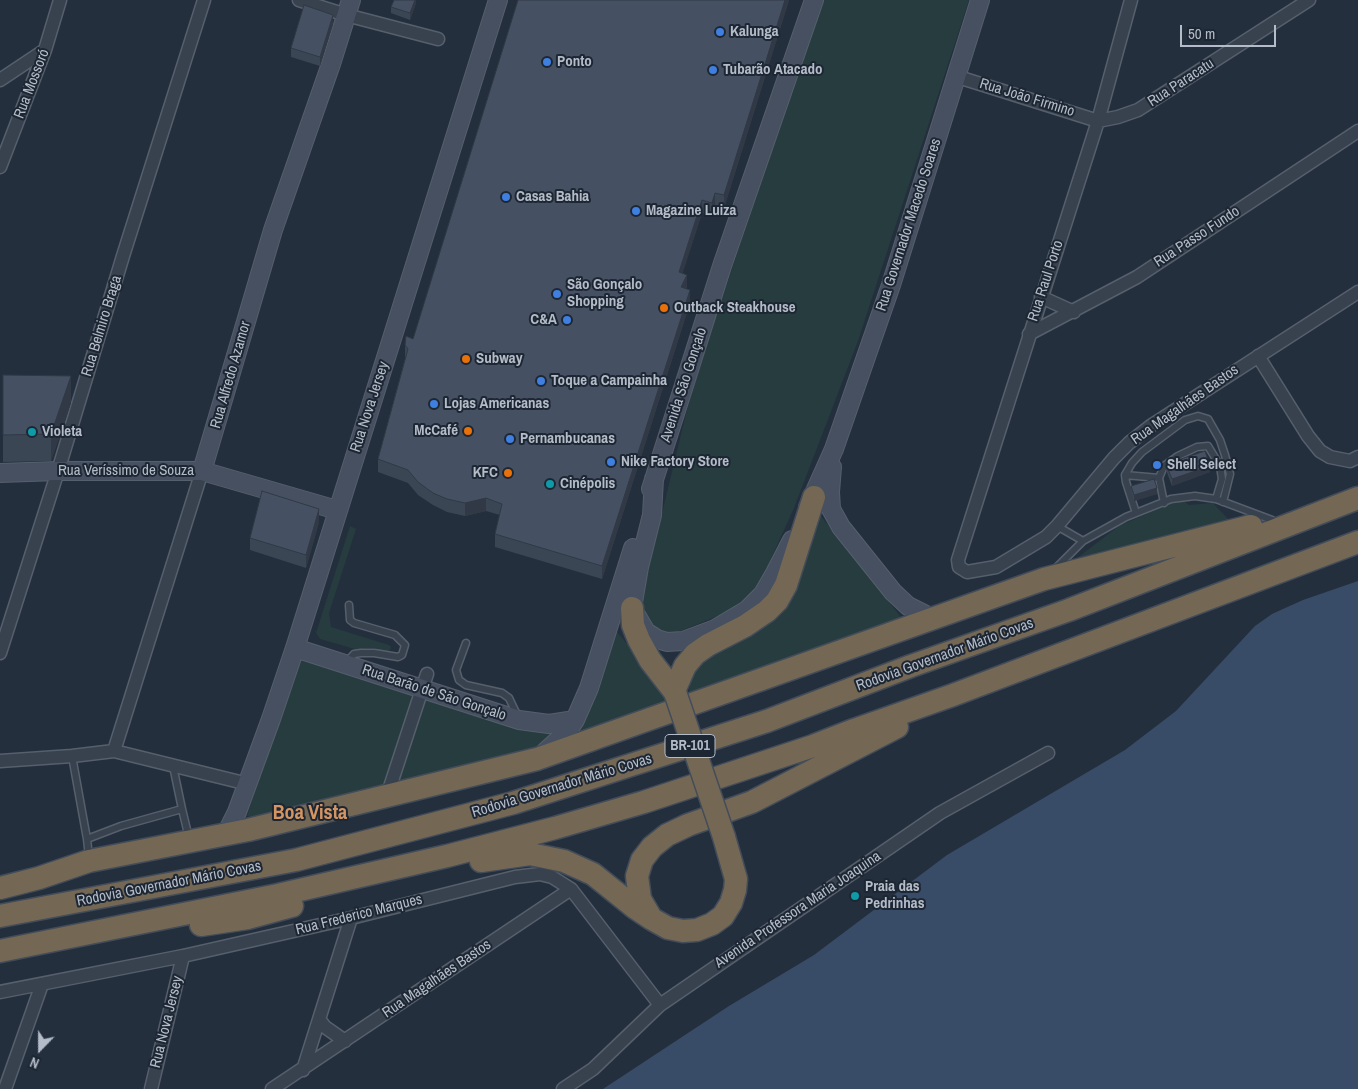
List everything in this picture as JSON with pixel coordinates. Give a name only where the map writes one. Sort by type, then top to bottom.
[{"type":"highway","points":[[675,693],[685,666],[695,654],[746,626],[767,611],[777,601],[786,585],[814,496]]},
{"type":"highway","name":"Rodovia Governador Mário Covas","points":[[0,916],[296,860],[513,802],[768,721],[911,666],[1069,610],[1358,498]]},
{"type":"highway","points":[[0,888],[89,861],[190,842],[237,826],[387,796],[537,759],[1044,579],[1272,520],[1294,522]]},
{"type":"highway","name":"Rodovia Governador Mário Covas","points":[[0,951],[90,934],[362,876],[555,828],[644,802],[814,746],[1358,542]]},
{"type":"highway","points":[[90,934],[168,930],[248,918],[492,858],[530,854],[564,862],[594,874],[652,919],[668,928],[683,931],[696,930],[712,924],[723,916],[731,903],[736,890],[736,879],[724,837],[675,693],[650,660],[639,640],[633,625],[632,608]]},
{"type":"highway","points":[[652,919],[640,899],[637,876],[642,860],[652,847],[667,835],[688,825],[752,802],[898,727],[953,695]]},
{"type":"street","name":"Rua Mossoró","points":[[0,167],[45,50],[60,0]]},
{"type":"street","name":"Rua Belmiro Braga","points":[[0,653],[204,0]]},
{"type":"street","points":[[299,0],[349,8],[438,39]]},
{"type":"street","name":"Rua Nova Jersey","points":[[237,826],[248,784],[294,648],[498,0]]},
{"type":"street","name":"Avenida São Gonçalo","points":[[537,759],[566,734],[575,720],[589,688],[722,266],[814,0]]},
{"type":"street","name":"Rua Governador Macedo Soares","points":[[632,608],[646,632],[657,639],[668,642],[683,642],[716,629],[747,610],[763,594],[774,575],[814,496],[834,449],[891,285],[980,0]]},
{"type":"street","name":"Rua Raul Porto","points":[[958,560],[1098,120],[1131,0]]},
{"type":"street","name":"Rua Paracatu","points":[[1098,120],[1118,117],[1138,110],[1309,0]]},
{"type":"street","name":"Rua Alfredo Azamor","points":[[114,751],[202,471],[273,230],[349,8]]},
{"type":"street","points":[[0,80],[45,50]]},
{"type":"street","name":"Rua João Firmino","points":[[956,76],[1098,120]]},
{"type":"street","name":"Rua Passo Fundo","points":[[1029,334],[1074,312],[1137,277],[1358,131]]},
{"type":"street","name":"Rua Magalhães Bastos","points":[[958,560],[959,567],[967,572],[996,566],[1046,537],[1129,443],[1174,409],[1358,292]]},
{"type":"street","points":[[1041,296],[1074,312]]},
{"type":"street","points":[[1258,356],[1308,436],[1320,451],[1330,457],[1350,460],[1358,458]]},
{"type":"street","name":"Rua Governador Macedo Soares","points":[[834,449],[830,492],[831,509],[841,527],[893,592],[908,606],[934,619]]},
{"type":"street","name":"Rua Veríssimo de Souza","points":[[0,472],[202,471],[337,510]]},
{"type":"street","points":[[632,608],[639,567],[652,515],[654,479]]},
{"type":"street","name":"Rua Barão de São Gonçalo","points":[[294,648],[345,665],[424,682],[519,720],[549,724],[575,720]]},
{"type":"street","points":[[387,796],[424,682]]},
{"type":"street","points":[[0,761],[114,751],[248,784]]},
{"type":"street","name":"Avenida Professora Maria Joaquina","points":[[563,1089],[593,1069],[660,1005],[940,813],[1048,753]]},
{"type":"street","name":"Rua Frederico Marques","points":[[0,992],[183,956],[351,918],[528,874],[540,874],[571,888],[660,1005]]},
{"type":"street","name":"Rua Magalhães Bastos","points":[[272,1089],[571,888]]},
{"type":"street","points":[[302,1070],[351,918]]},
{"type":"street","name":"Rua Nova Jersey","points":[[151,1089],[183,956]]},
{"type":"street","points":[[5,1089],[42,984]]},
{"type":"street","points":[[319,1019],[324,1027],[345,1041]]},
{"type":"lane","points":[[1136,513],[1125,475],[1132,463],[1142,452],[1185,420],[1198,416],[1208,419],[1220,440],[1225,455],[1230,474],[1223,502]]},
{"type":"lane","points":[[1164,503],[1158,478],[1164,466],[1178,456],[1197,447],[1208,446],[1220,466],[1222,479],[1216,499]]},
{"type":"lane","points":[[1125,475],[1158,478]]},
{"type":"lane","points":[[1044,579],[1083,541],[1136,513],[1171,499],[1195,496],[1216,499],[1272,520]]},
{"type":"lane","points":[[1057,526],[1083,541]]},
{"type":"lane","points":[[345,665],[354,654],[361,653],[374,653],[398,658],[402,655],[405,645],[395,635],[354,623],[350,620],[349,605]]},
{"type":"lane","points":[[466,642],[456,670],[459,680],[466,685],[502,693],[509,698],[519,720]]},
{"type":"lane","points":[[72,756],[87,839],[89,861]]},
{"type":"lane","points":[[173,765],[190,842]]},
{"type":"lane","points":[[87,839],[121,826],[182,809]]},
{"type":"green space","points":[[822,0],[969,0],[858,341],[794,508],[764,574],[751,595],[735,609],[671,635],[658,634],[637,610],[647,558],[663,509],[693,385]]},
{"type":"green space","points":[[1181,499],[1189,505],[1213,503],[1229,520],[1064,568],[1119,526]]},
{"type":"green space","points":[[813,506],[904,621],[692,699],[689,692],[690,679],[700,661],[778,614]]},
{"type":"green space","points":[[350,526],[356,529],[329,613],[331,627],[389,645],[391,647],[390,650],[386,652],[374,648],[358,650],[320,639],[316,633]]},
{"type":"green space","points":[[615,630],[647,666],[672,704],[567,742]]},
{"type":"green space","points":[[297,659],[525,731],[560,730],[534,753],[262,819],[247,816]]},
{"type":"water","points":[[1358,581],[1358,1089],[603,1089],[729,1006],[814,955],[947,855],[1125,750],[1176,711],[1255,626],[1272,614],[1303,600]]},
{"type":"building","points":[[394,0],[415,0],[410,13],[391,7]]},
{"type":"building","name":"São Gonçalo Shopping","points":[[518,0],[785,0],[724,195],[715,193],[712,203],[702,200],[679,272],[687,275],[681,287],[690,290],[602,566],[495,534],[502,504],[486,498],[465,503],[447,499],[433,493],[418,482],[408,470],[378,459],[408,349],[405,345],[406,336],[413,339]]},
{"type":"building","points":[[304,5],[333,15],[320,57],[291,48]]},
{"type":"building","points":[[3,375],[71,376],[51,434],[3,435]]},
{"type":"building","points":[[1205,451],[1210,466],[1172,479],[1166,464]]},
{"type":"building","points":[[1154,479],[1157,488],[1134,495],[1131,486]]},
{"type":"building","points":[[262,491],[319,509],[306,555],[250,538]]},
{"type":"place","name":"Kalunga","points":[[720,32]]},
{"type":"place","name":"Ponto","points":[[547,62]]},
{"type":"place","name":"Tubarão Atacado","points":[[713,70]]},
{"type":"place","name":"Casas Bahia","points":[[506,197]]},
{"type":"place","name":"Magazine Luiza","points":[[636,211]]},
{"type":"place","name":"São Gonçalo Shopping","points":[[557,294]]},
{"type":"place","name":"Outback Steakhouse","points":[[664,308]]},
{"type":"place","name":"C&A","points":[[567,320]]},
{"type":"place","name":"Subway","points":[[466,359]]},
{"type":"place","name":"Toque a Campainha","points":[[541,381]]},
{"type":"place","name":"Lojas Americanas","points":[[434,404]]},
{"type":"place","name":"McCafé","points":[[468,431]]},
{"type":"place","name":"Violeta","points":[[32,432]]},
{"type":"place","name":"Pernambucanas","points":[[510,439]]},
{"type":"place","name":"Nike Factory Store","points":[[611,462]]},
{"type":"place","name":"Shell Select","points":[[1157,465]]},
{"type":"place","name":"KFC","points":[[508,473]]},
{"type":"place","name":"Cinépolis","points":[[550,484]]},
{"type":"place","name":"Praia das Pedrinhas","points":[[855,896]]},
{"type":"district","name":"Boa Vista","points":[[310,814]]}]
